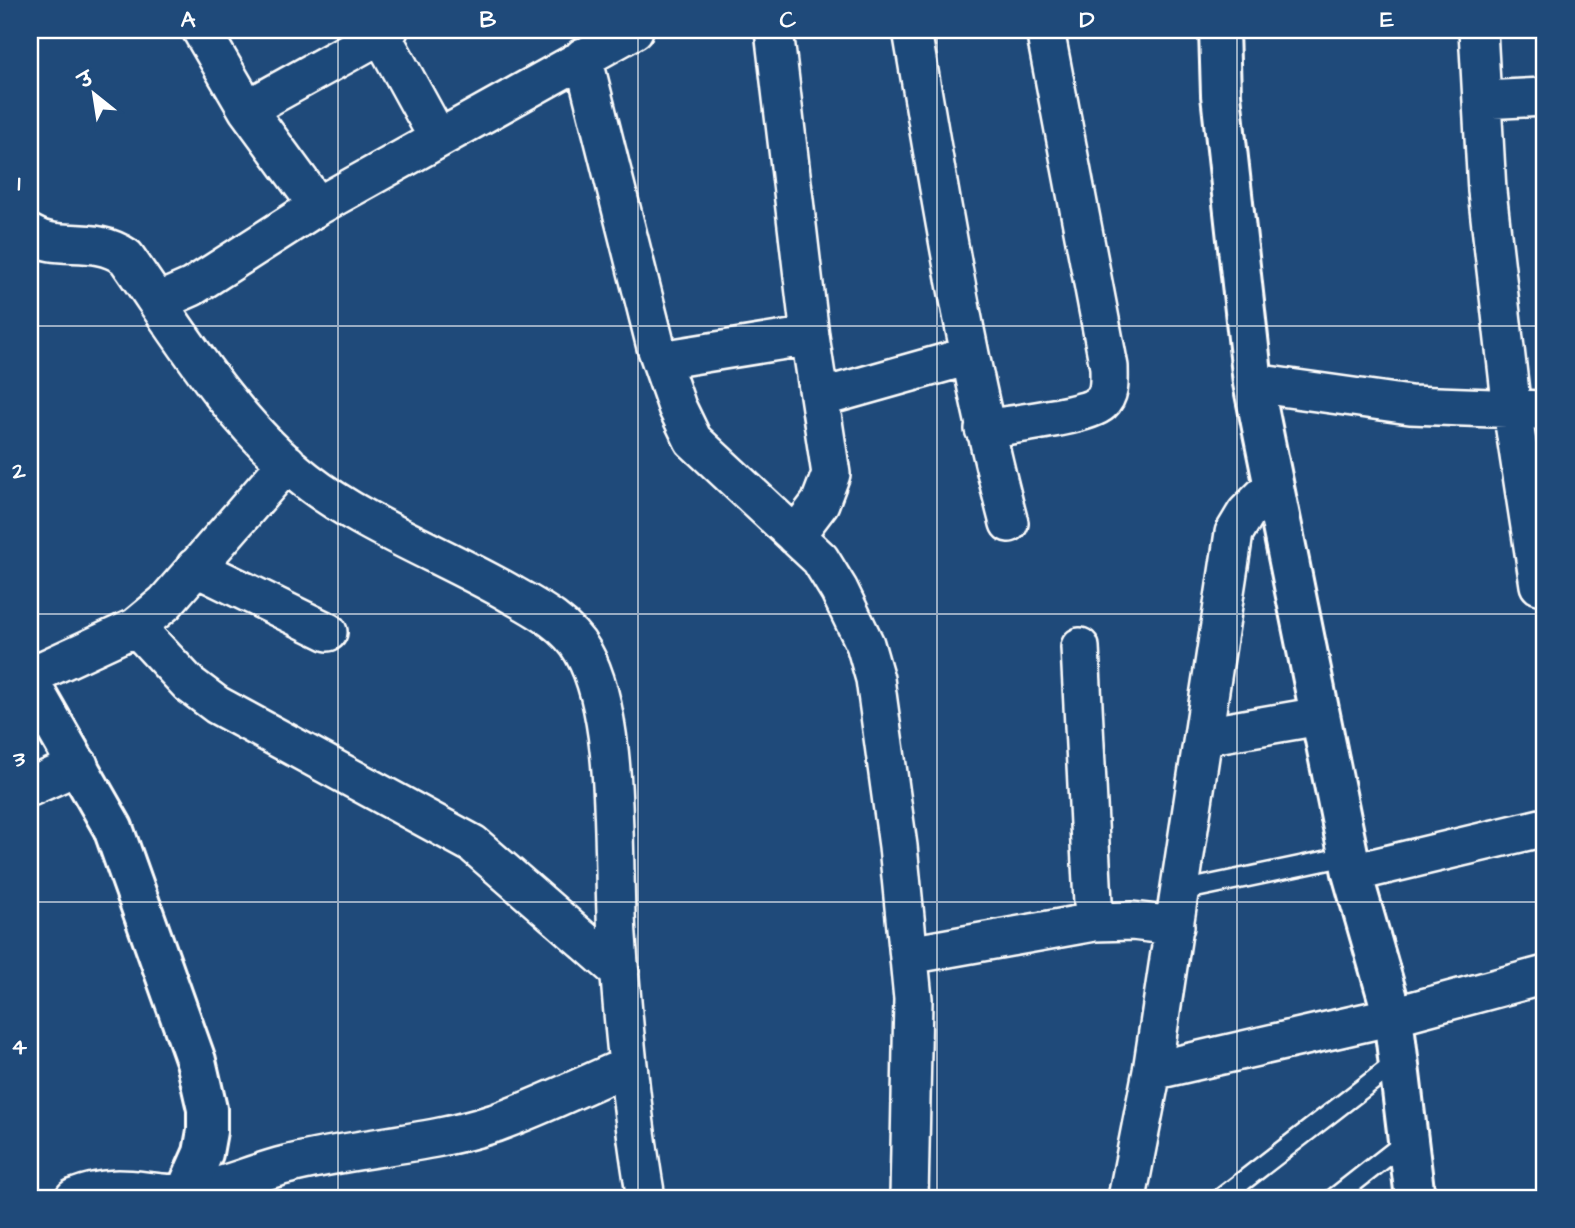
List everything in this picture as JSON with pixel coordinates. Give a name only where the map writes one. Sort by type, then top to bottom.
[{"type":"street","points":[[201,30],[247,109],[318,206]]},
{"type":"street","points":[[158,302],[192,287],[318,206],[634,30]]},
{"type":"street","points":[[774,30],[810,336],[831,474],[820,503],[795,536]]},
{"type":"street","points":[[912,30],[969,356],[984,429],[1009,523]]},
{"type":"street","points":[[984,429],[1083,411],[1101,404],[1109,391],[1110,367],[1045,30]]},
{"type":"street","points":[[1219,30],[1221,95],[1253,383],[1350,865],[1393,1016],[1415,1198]]},
{"type":"street","points":[[1478,30],[1487,191],[1529,410],[1539,585],[1545,584]]},
{"type":"street","points":[[247,109],[374,34],[438,138]]},
{"type":"street","points":[[583,57],[661,360],[677,408],[693,440],[820,559],[839,590],[865,644],[875,679],[913,999],[909,1198]]},
{"type":"street","points":[[1482,100],[1545,97]]},
{"type":"street","points":[[30,234],[41,241],[89,242],[112,248],[126,257],[213,379],[267,445],[306,480],[344,506],[491,582],[552,618],[582,650],[592,671],[608,734],[620,972],[628,1066],[646,1198]]},
{"type":"street","points":[[661,360],[810,336]]},
{"type":"street","points":[[820,398],[969,356]]},
{"type":"street","points":[[1253,383],[1410,405],[1529,410]]},
{"type":"street","points":[[30,676],[136,627],[165,603],[287,463]]},
{"type":"street","points":[[1127,1198],[1152,1071],[1234,533],[1245,513],[1274,485]]},
{"type":"street","points":[[195,567],[328,632]]},
{"type":"street","points":[[136,627],[189,684],[217,705],[473,844],[620,972]]},
{"type":"street","points":[[1080,647],[1094,922]]},
{"type":"street","points":[[30,683],[113,828],[196,1061],[207,1109],[207,1131],[203,1153],[184,1196]]},
{"type":"street","points":[[1204,736],[1320,716]]},
{"type":"street","points":[[30,787],[79,765]]},
{"type":"street","points":[[1350,865],[1545,827]]},
{"type":"street","points":[[909,955],[1094,922],[1132,921],[1178,909]]},
{"type":"street","points":[[1152,1071],[1393,1016],[1545,975]]},
{"type":"street","points":[[74,1198],[96,1190],[118,1187],[184,1196],[285,1165],[496,1122],[628,1066]]},
{"type":"lane","points":[[1178,909],[1350,865]]},
{"type":"lane","points":[[1220,1198],[1398,1061]]},
{"type":"lane","points":[[1334,1198],[1409,1140]]}]
